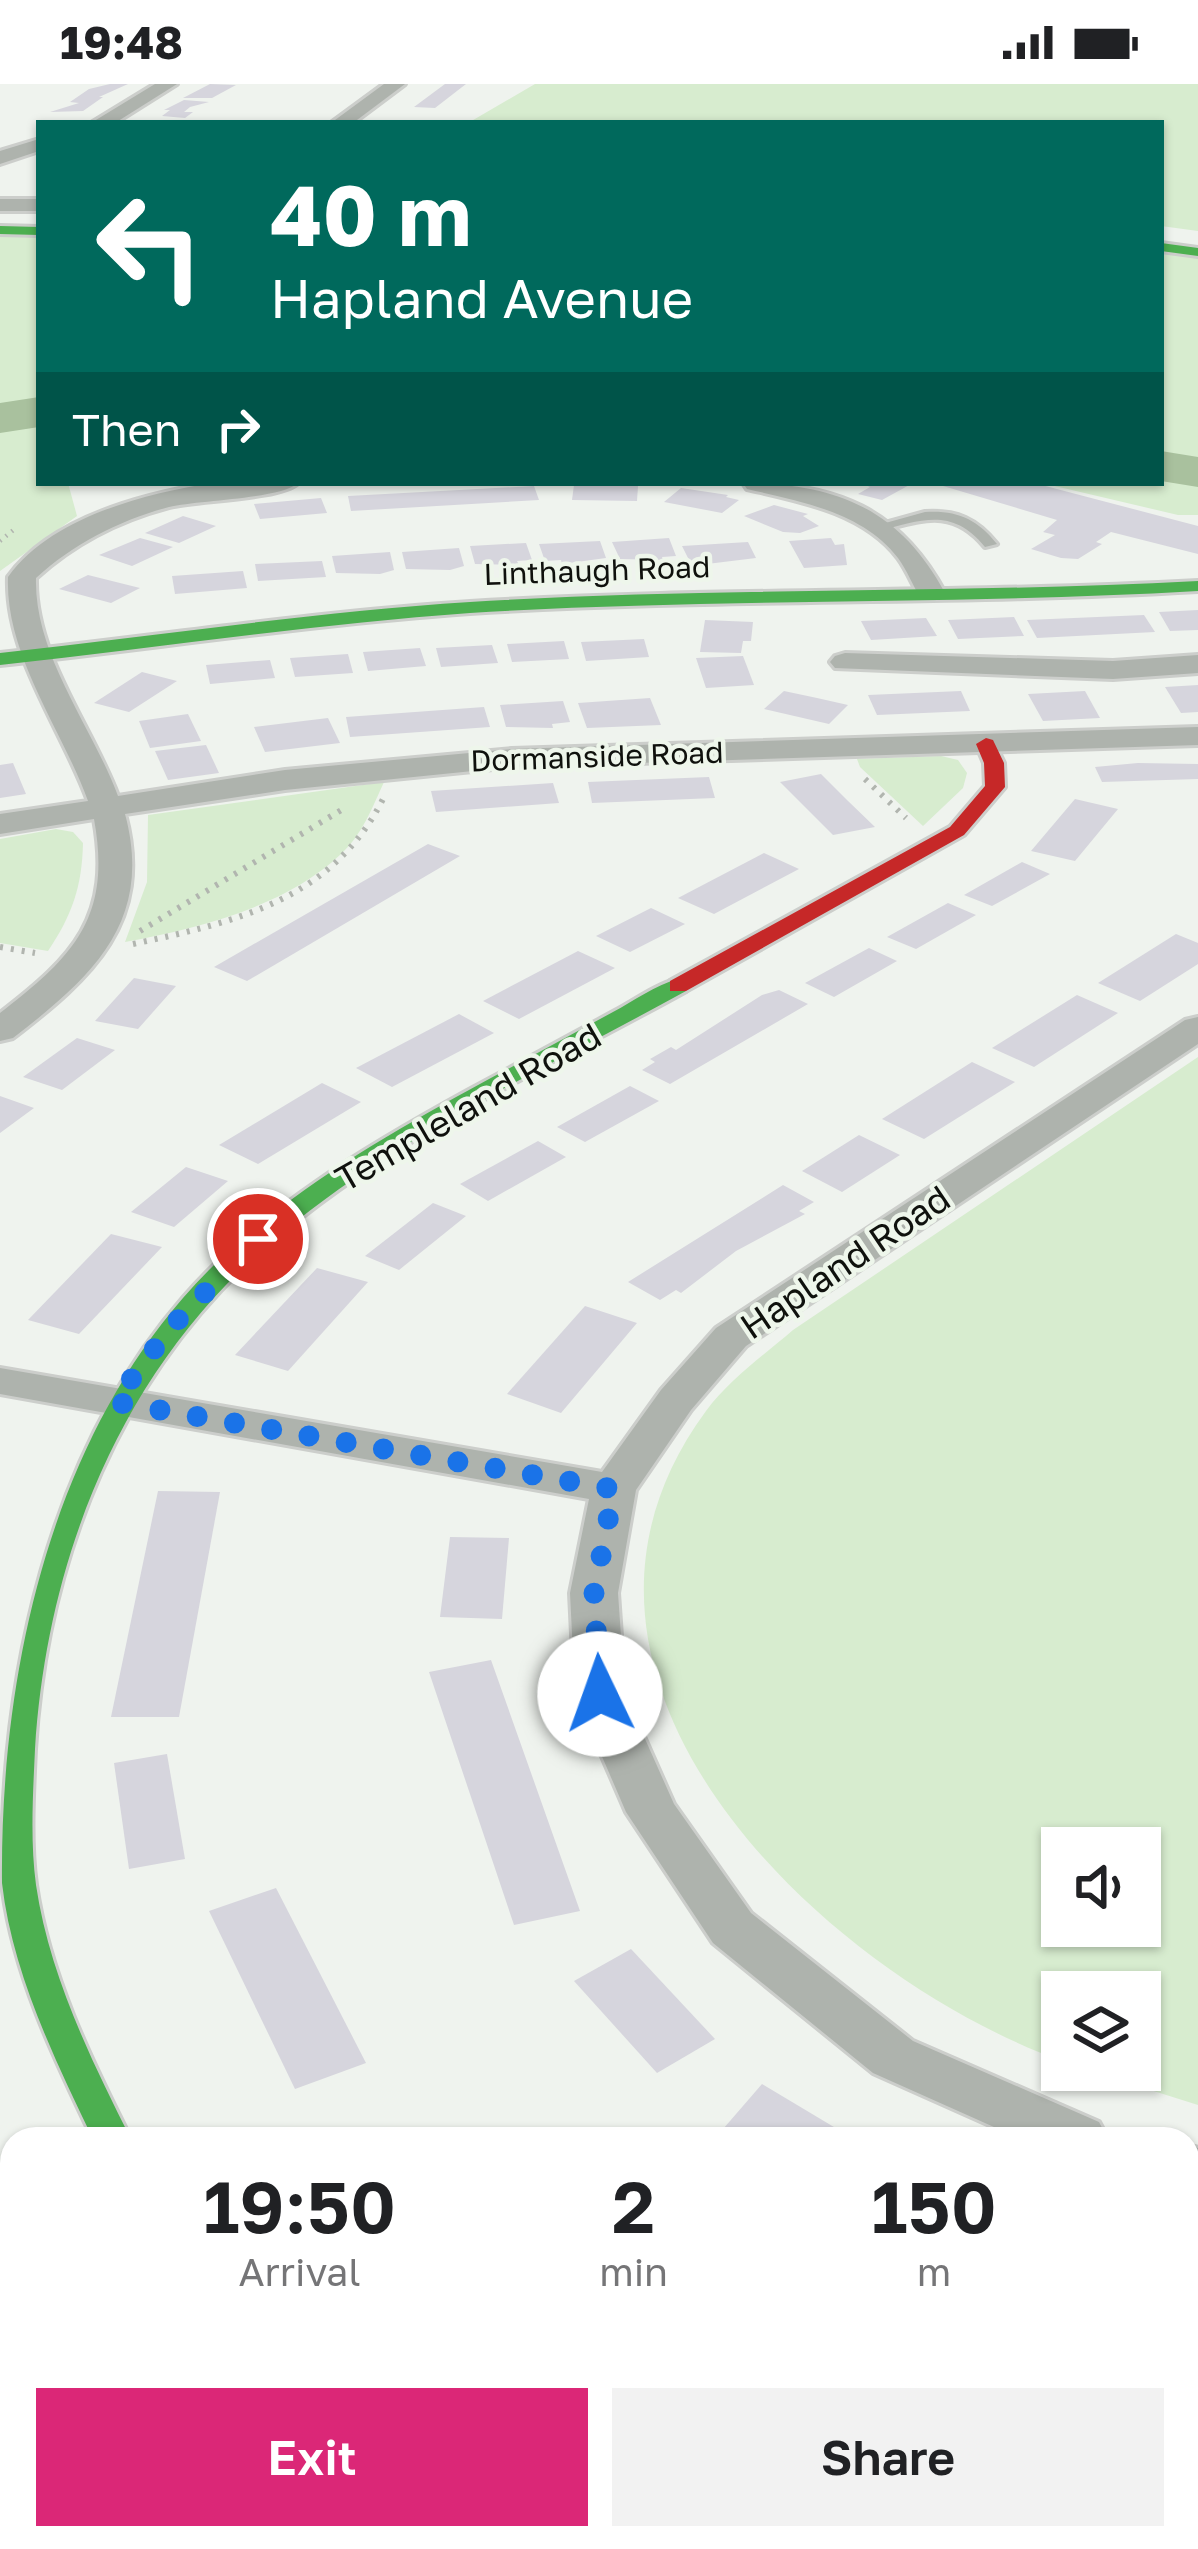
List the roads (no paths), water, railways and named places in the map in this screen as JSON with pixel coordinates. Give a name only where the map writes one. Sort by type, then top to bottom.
[{"type":"street","points":[[106,120],[168,84]]},
{"type":"street","points":[[345,120],[397,84]]},
{"type":"street","points":[[0,158],[36,146]]},
{"type":"street","points":[[0,205],[36,205]]},
{"type":"street","points":[[0,226],[36,227]]},
{"type":"street","points":[[1164,243],[1198,248]]},
{"type":"street","points":[[0,1030],[84,957],[116,900],[116,846],[106,804],[13,648],[13,607],[22,577],[72,538],[145,506],[267,486]]},
{"type":"street","points":[[766,486],[852,511],[901,544],[926,584]]},
{"type":"street","name":"Linthaugh Road","points":[[13,648],[470,608],[814,597],[866,600],[926,584],[983,579],[1198,572]]},
{"type":"street","name":"Linthaugh Road","points":[[926,584],[1024,596],[1198,586]]},
{"type":"street","points":[[845,662],[1113,670],[1198,664]]},
{"type":"street","points":[[1113,670],[1150,738]]},
{"type":"street","name":"Dormanside Road","points":[[0,824],[106,804],[305,778],[512,758],[1198,736]]},
{"type":"street","name":"Templeland Road","points":[[106,2127],[69,2058],[29,1929],[9,1795],[18,1670],[51,1527],[114,1402],[171,1327],[258,1239],[356,1168],[956,831],[995,787],[994,763],[986,744]]},
{"type":"street","name":"Hapland Road","points":[[1052,2127],[893,2057],[732,1928],[652,1812],[600,1694],[594,1593],[614,1489],[676,1400],[731,1337],[1198,1028]]},
{"type":"street","points":[[0,1382],[614,1489]]},
{"type":"lane","points":[[878,527],[931,516],[961,517],[974,524],[990,544]]},
{"type":"waterway","points":[[0,418],[36,412]]},
{"type":"waterway","points":[[1164,466],[1198,472]]}]
